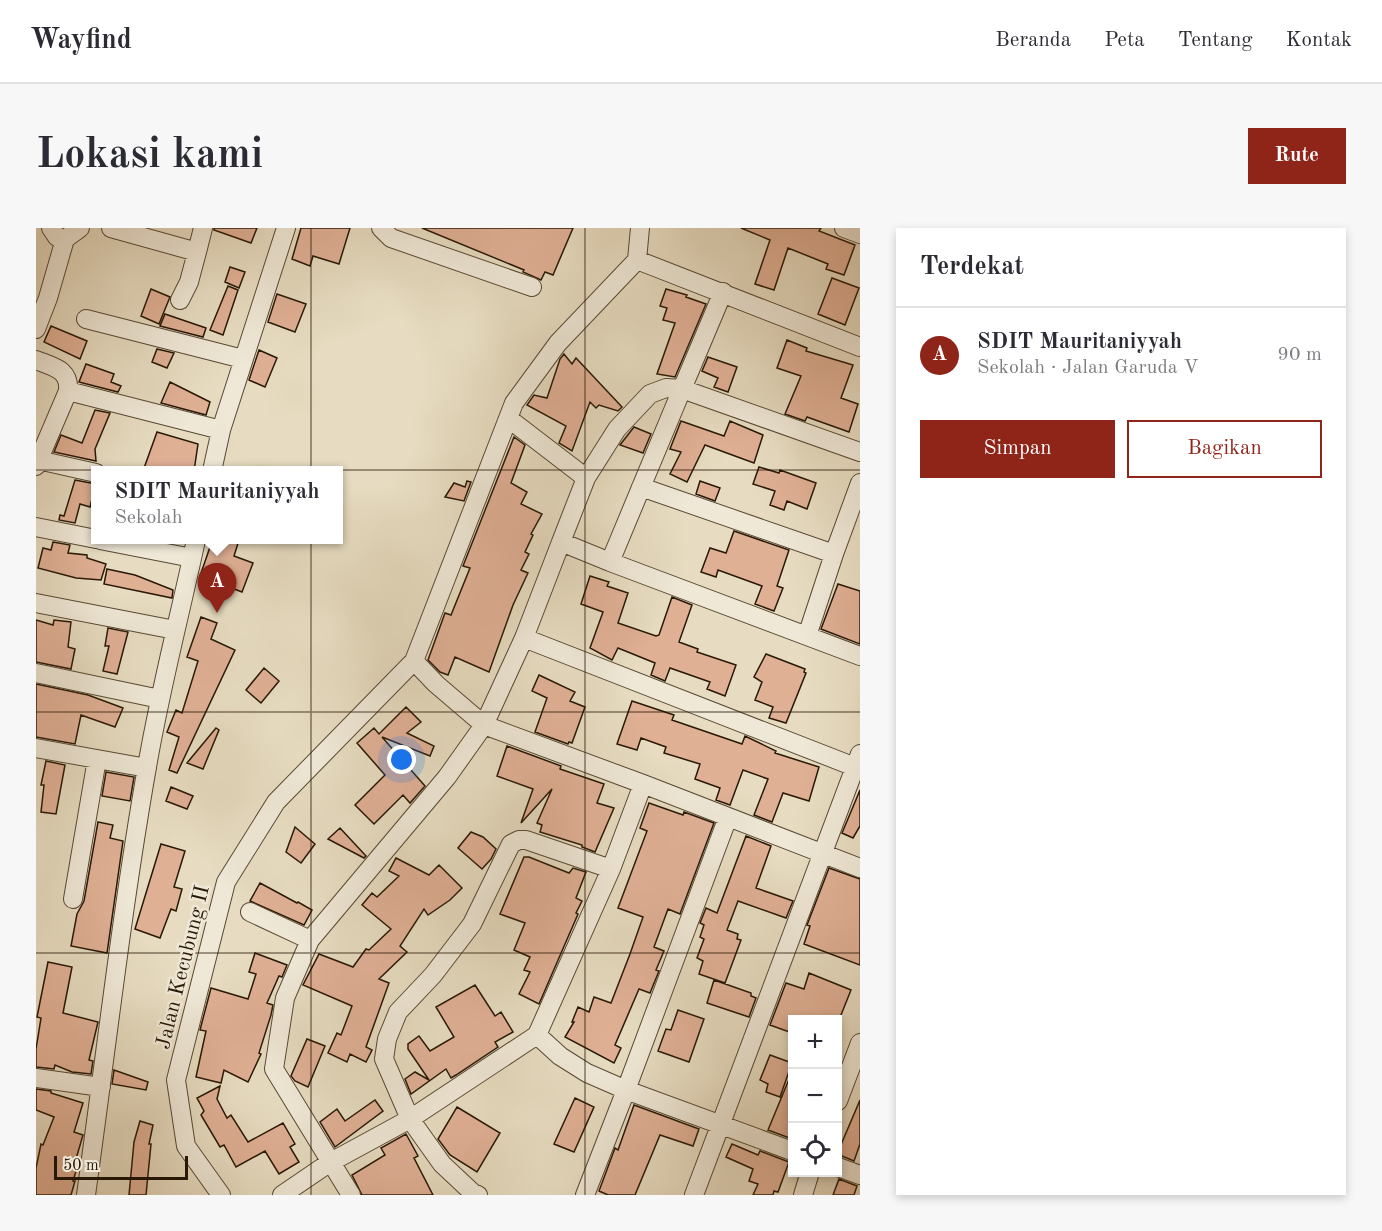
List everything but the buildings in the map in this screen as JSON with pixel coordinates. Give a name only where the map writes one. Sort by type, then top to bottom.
[{"type":"street","points":[[36,329],[58,233],[80,228]]},
{"type":"street","points":[[111,228],[197,252]]},
{"type":"street","points":[[180,300],[189,282],[203,228]]},
{"type":"street","points":[[213,466],[221,430],[286,228]]},
{"type":"street","points":[[381,228],[391,238],[532,287]]},
{"type":"street","points":[[640,228],[637,260],[860,346]]},
{"type":"street","name":"Jalan Kecubung II","points":[[221,1195],[186,1146],[176,1080],[226,882],[276,802],[414,662],[514,403],[558,343],[637,260]]},
{"type":"street","points":[[610,562],[723,292]]},
{"type":"street","points":[[86,319],[243,359]]},
{"type":"street","points":[[36,360],[63,372],[69,381],[68,391],[37,463],[91,472]]},
{"type":"street","points":[[351,1195],[329,1163],[274,1069],[285,998],[310,940],[447,777],[484,725],[524,638],[586,478],[617,429],[650,394],[666,388],[682,389],[860,452]]},
{"type":"street","points":[[68,391],[221,430]]},
{"type":"street","points":[[509,419],[586,478]]},
{"type":"street","points":[[807,636],[860,483]]},
{"type":"street","points":[[641,487],[834,554]]},
{"type":"street","points":[[36,527],[91,538]]},
{"type":"street","points":[[561,543],[860,656]]},
{"type":"street","points":[[120,544],[192,558]]},
{"type":"street","points":[[86,1195],[147,768],[195,544]]},
{"type":"street","points":[[36,603],[175,630]]},
{"type":"street","points":[[524,638],[857,761],[694,1195]]},
{"type":"street","points":[[414,662],[484,725],[860,868]]},
{"type":"street","points":[[36,673],[160,699]]},
{"type":"street","points":[[36,748],[147,768]]},
{"type":"street","points":[[73,899],[97,759]]},
{"type":"street","points":[[282,1195],[329,1163],[410,1119],[537,1035],[611,869],[643,784]]},
{"type":"street","points":[[585,1195],[728,817]]},
{"type":"street","points":[[478,1195],[442,1164],[410,1119],[384,1059],[392,1025],[398,1012],[433,975],[471,924],[512,844],[519,840],[526,840],[611,869]]},
{"type":"street","points":[[250,912],[310,940]]},
{"type":"street","points":[[537,1035],[560,1056],[587,1073],[626,1090],[788,1149]]},
{"type":"street","points":[[842,1088],[860,1043]]},
{"type":"street","points":[[36,1078],[101,1088]]},
{"type":"street","points":[[842,1169],[860,1175]]},
{"type":"street","points":[[802,1195],[809,1177]]},
{"type":"place","name":"SDIT Mauritaniyyah","points":[[217,613]]}]
